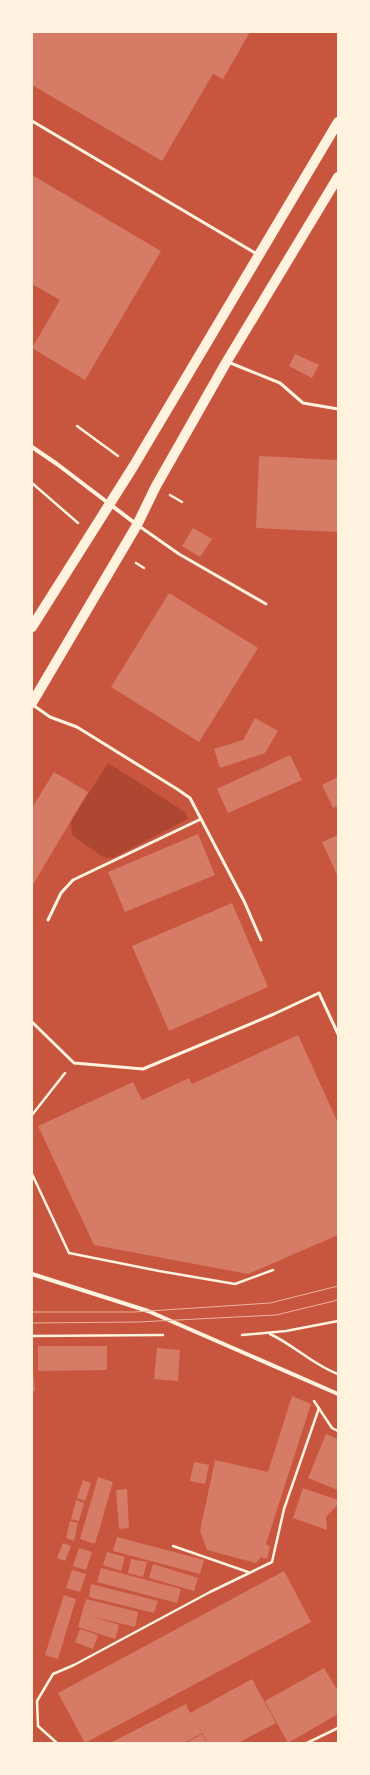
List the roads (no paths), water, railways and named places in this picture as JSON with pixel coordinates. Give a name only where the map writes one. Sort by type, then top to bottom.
[{"type":"main road","points":[[32,627],[110,504],[338,122]]},
{"type":"main road","points":[[32,704],[137,525],[156,486],[227,361],[338,177]]},
{"type":"street","points":[[32,447],[57,464],[137,525]]},
{"type":"street","points":[[32,1274],[148,1311],[338,1394]]},
{"type":"lane","points":[[32,121],[259,254]]},
{"type":"lane","points":[[227,361],[280,384],[303,403],[338,409]]},
{"type":"lane","points":[[137,525],[179,554],[266,604]]},
{"type":"lane","points":[[32,704],[50,717],[77,727],[190,798],[244,900],[261,940]]},
{"type":"lane","points":[[48,920],[61,893],[73,880],[201,819]]},
{"type":"lane","points":[[32,1022],[74,1063],[143,1069],[274,1014],[319,993],[338,1034]]},
{"type":"tram line","points":[[32,1312],[134,1312],[270,1303],[338,1286]]},
{"type":"tram line","points":[[32,1323],[138,1322],[276,1315],[338,1300]]}]
